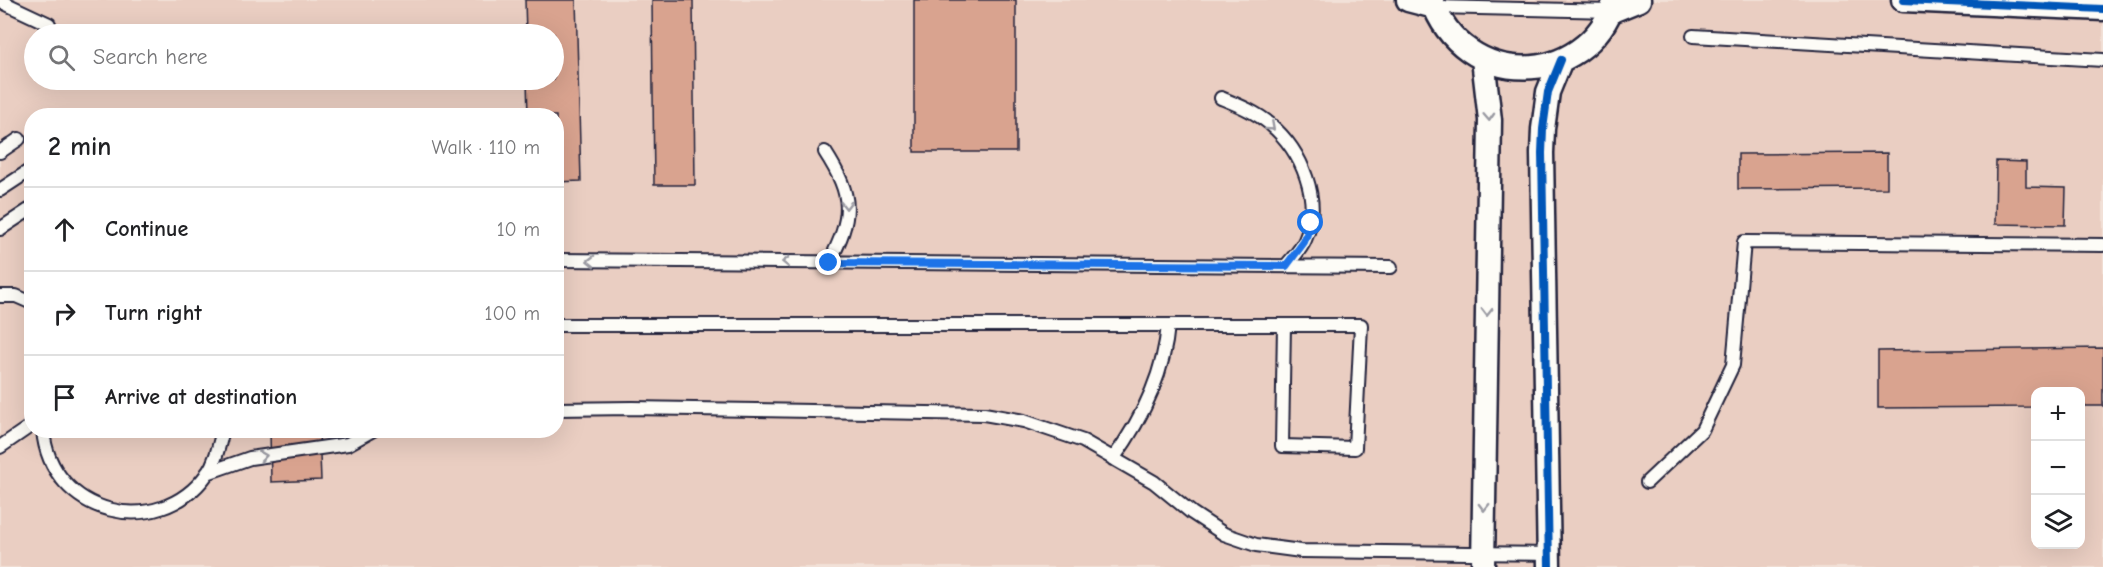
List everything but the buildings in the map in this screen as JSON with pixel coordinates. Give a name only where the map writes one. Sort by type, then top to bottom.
[{"type":"street","points":[[1408,0],[1433,3],[1449,33],[1464,48],[1483,59],[1508,67],[1535,67],[1561,60],[1582,48],[1599,31],[1614,5],[1639,0]]},
{"type":"street","points":[[1903,0],[2103,9]]},
{"type":"street","points":[[1483,59],[1490,120],[1483,559]]},
{"type":"street","points":[[1550,560],[1542,153],[1548,92],[1561,60]]},
{"type":"lane","points":[[0,1],[49,24]]},
{"type":"lane","points":[[1433,3],[1614,5]]},
{"type":"lane","points":[[1693,36],[2103,60]]},
{"type":"lane","points":[[1221,98],[1245,108],[1270,124],[1292,147],[1304,172],[1312,200],[1311,223],[1304,242],[1286,266]]},
{"type":"lane","points":[[0,152],[19,139]]},
{"type":"lane","points":[[825,152],[838,171],[846,192],[848,210],[840,241],[829,263]]},
{"type":"lane","points":[[0,190],[24,174]]},
{"type":"lane","points":[[0,229],[24,213]]},
{"type":"lane","points":[[1647,482],[1702,430],[1733,365],[1744,242],[2103,245]]},
{"type":"lane","points":[[564,260],[1391,267]]},
{"type":"lane","points":[[0,296],[16,296],[24,300]]},
{"type":"lane","points":[[1113,459],[1131,435],[1148,403],[1166,349],[1168,325]]},
{"type":"lane","points":[[564,326],[1168,325],[1284,325],[1361,325],[1355,448],[1282,446],[1284,325]]},
{"type":"lane","points":[[564,409],[984,414],[1024,421],[1083,441],[1154,482],[1192,513],[1224,534],[1256,545],[1301,551],[1550,560]]},
{"type":"lane","points":[[0,447],[24,430]]},
{"type":"lane","points":[[44,438],[53,468],[69,489],[91,504],[116,512],[142,513],[167,506],[190,493],[207,473],[218,453],[221,438]]},
{"type":"lane","points":[[207,473],[250,458],[348,444],[359,438]]},
{"type":"shaded area","points":[[0,0],[2103,0],[2103,567],[0,567]]},
{"type":"cycle path","points":[[1903,0],[2103,9]]},
{"type":"cycle path","points":[[1549,567],[1542,153],[1548,92],[1561,60]]},
{"type":"route","points":[[829,263],[1286,266],[1304,242],[1311,223]]}]
